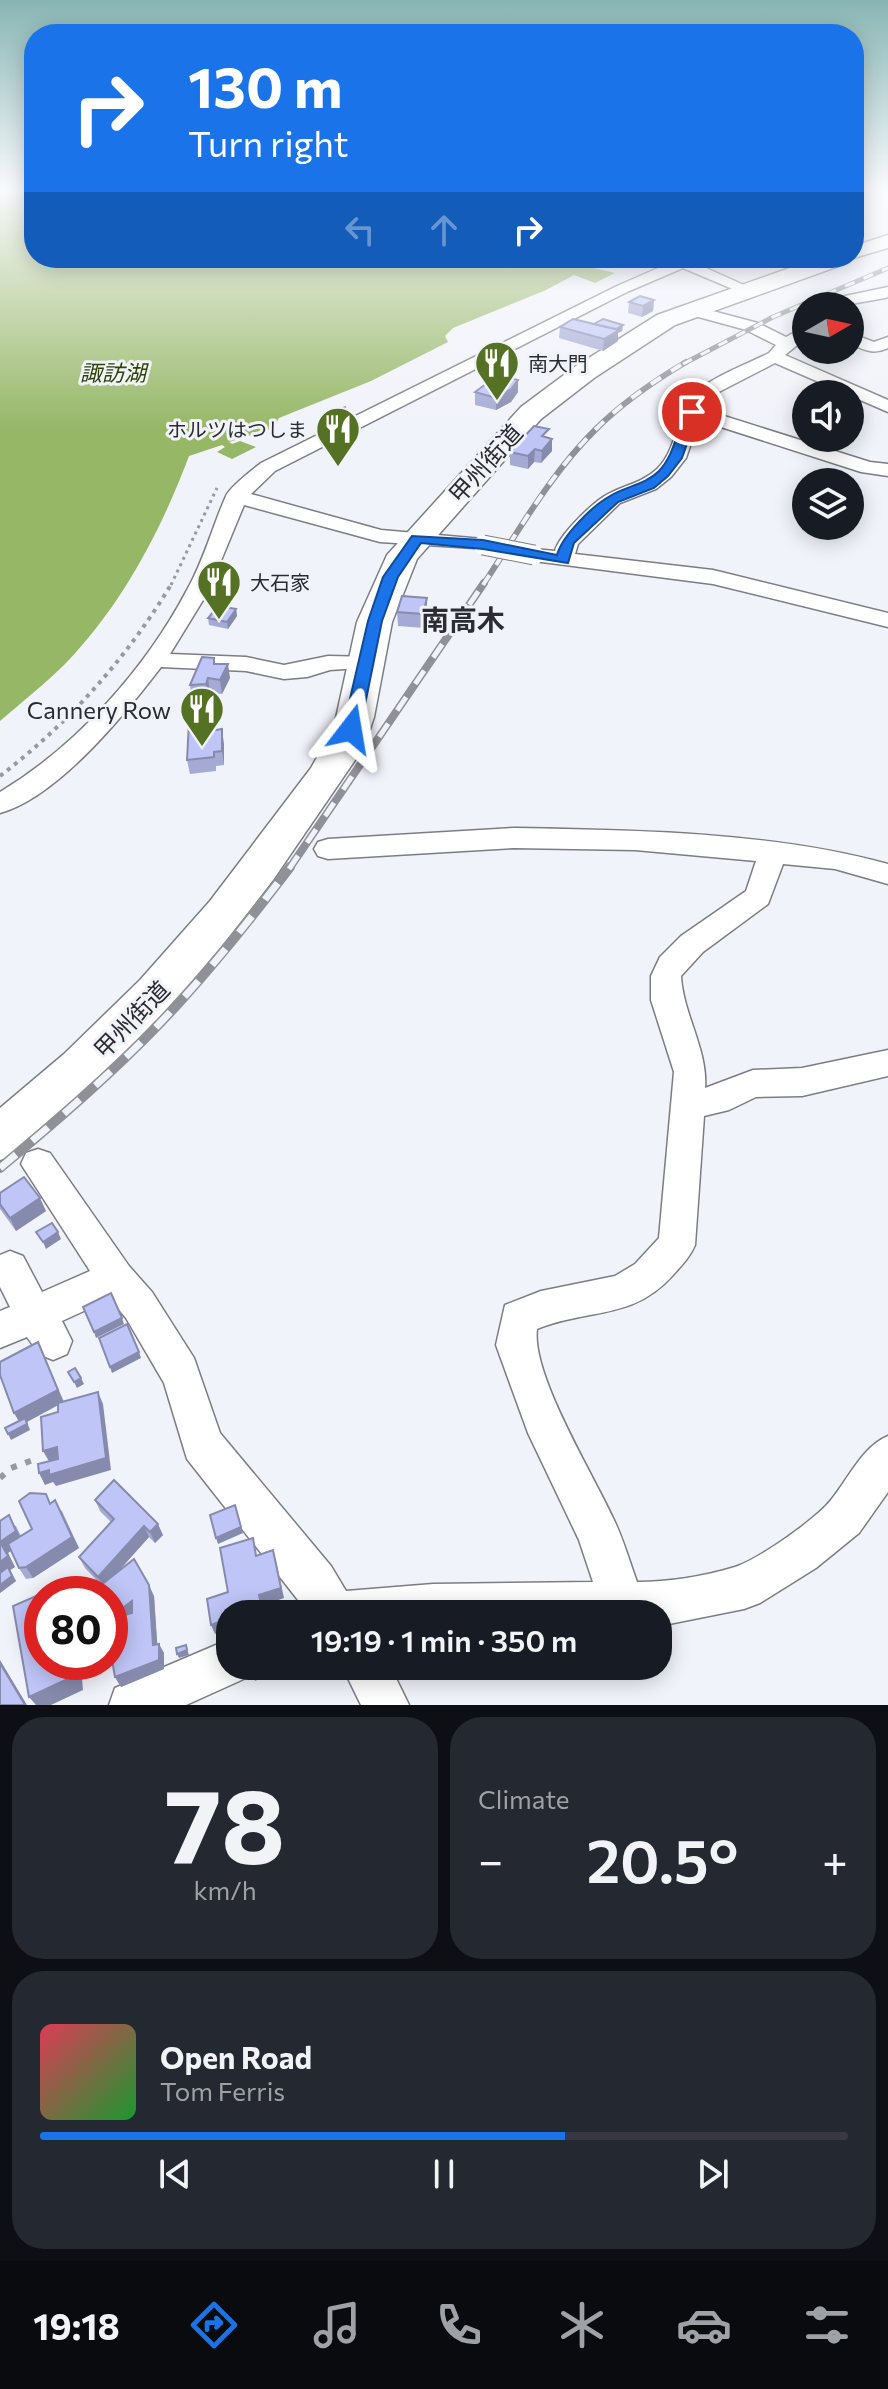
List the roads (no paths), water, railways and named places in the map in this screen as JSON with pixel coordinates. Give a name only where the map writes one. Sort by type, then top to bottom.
[{"type":"highway","name":"甲州街道","points":[[0,1138],[56,1094],[117,1036],[212,932],[346,746],[365,662],[390,577],[417,538],[531,413],[652,327],[690,310],[803,271]]},
{"type":"street","points":[[0,804],[19,794],[76,749],[152,660],[189,606],[215,558],[236,496],[248,481],[329,434],[664,271]]},
{"type":"street","points":[[709,271],[747,290]]},
{"type":"street","points":[[864,299],[888,292]]},
{"type":"street","points":[[690,310],[728,322],[758,326],[781,350],[888,407]]},
{"type":"street","points":[[563,560],[568,542],[613,499],[649,485],[664,473],[676,458],[694,403],[709,390],[792,342]]},
{"type":"street","points":[[864,344],[874,348],[888,342]]},
{"type":"street","points":[[692,412],[868,468],[887,470]]},
{"type":"street","points":[[236,496],[380,536],[483,545],[563,560],[713,577],[888,620]]},
{"type":"street","points":[[152,660],[246,664],[284,672],[307,670],[328,663],[365,662]]},
{"type":"street","points":[[328,849],[514,838],[635,840],[835,859],[888,874]]},
{"type":"street","points":[[621,1600],[598,1533],[548,1433],[515,1345],[519,1318],[541,1309],[623,1292],[648,1276],[677,1245],[690,1072],[667,1000],[666,976],[671,965],[692,944],[758,897],[773,852]]},
{"type":"street","points":[[686,1104],[717,1100],[753,1084],[802,1082],[888,1063]]},
{"type":"street","points":[[38,1164],[116,1278],[139,1305],[180,1372],[202,1444],[327,1600]]},
{"type":"street","points":[[10,1268],[29,1329],[116,1278]]},
{"type":"street","points":[[672,1601],[744,1587],[801,1553],[844,1518],[888,1457]]},
{"type":"street","points":[[132,1705],[216,1668]]},
{"type":"street","points":[[373,1680],[386,1705]]},
{"type":"water","name":"諏訪湖","points":[[0,271],[615,273],[595,283],[574,275],[546,290],[453,328],[445,336],[448,342],[371,381],[279,418],[273,428],[229,442],[240,441],[256,447],[232,459],[217,452],[225,447],[222,445],[189,456],[166,512],[122,592],[66,663],[0,721]]},
{"type":"railway","points":[[683,364],[773,317],[882,271]]},
{"type":"railway","points":[[483,585],[536,504],[580,446],[628,401],[686,362]]},
{"type":"railway","points":[[289,869],[484,583]]},
{"type":"railway","points":[[0,1168],[102,1080],[160,1023],[227,947],[290,867]]},
{"type":"place","name":"南大門","points":[[497,402]]},
{"type":"place","name":"ホルツはつしま","points":[[338,468]]},
{"type":"place","name":"大石家","points":[[219,621]]},
{"type":"place","name":"Cannery Row","points":[[202,748]]},
{"type":"district","name":"南高木","points":[[463,619]]}]
